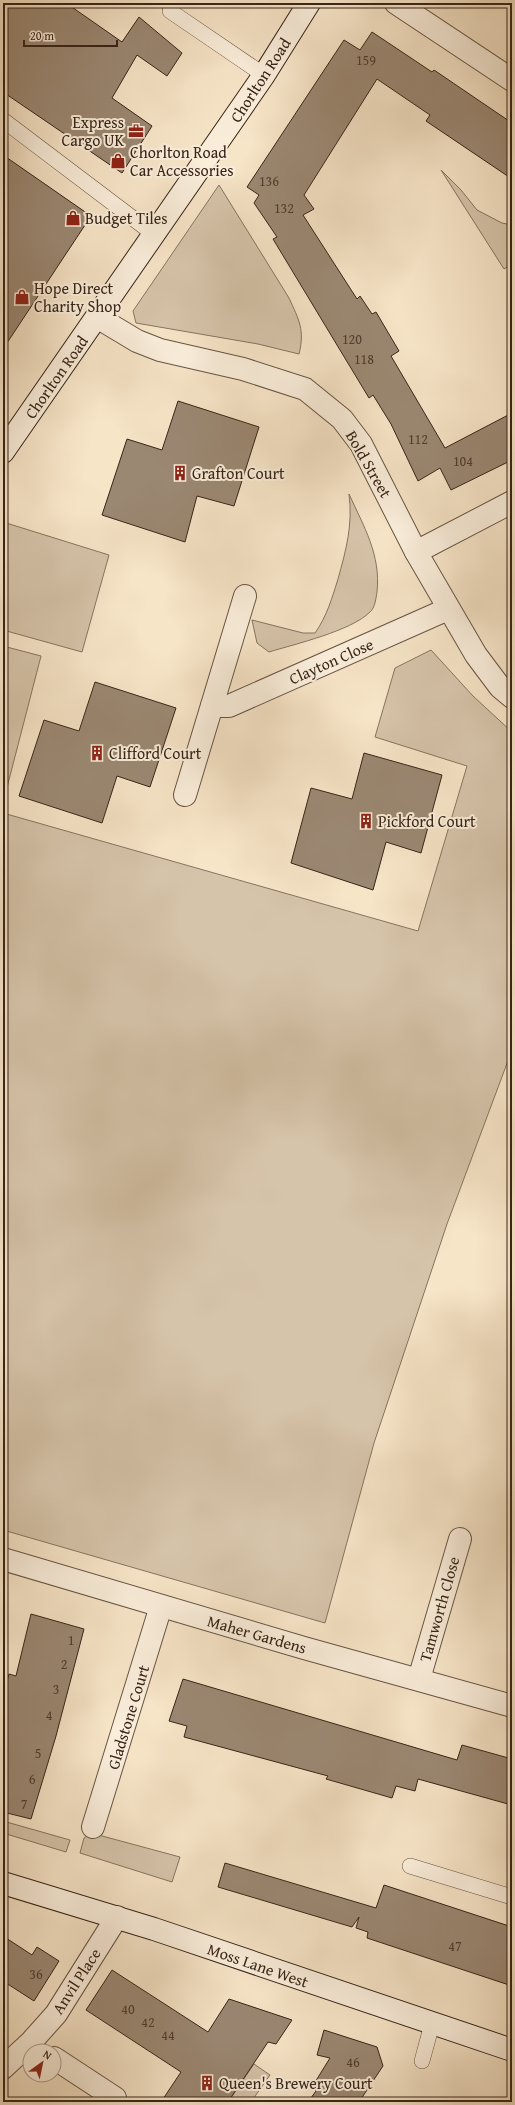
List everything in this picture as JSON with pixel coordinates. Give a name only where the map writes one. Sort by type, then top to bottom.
[{"type":"street","name":"Chorlton Road","points":[[3,452],[264,76],[309,3]]},
{"type":"street","points":[[396,3],[512,80]]},
{"type":"street","name":"Bold Street","points":[[97,317],[137,341],[160,350],[270,377],[305,389],[317,397],[342,419],[361,444],[416,552],[476,655],[500,687],[512,698]]},
{"type":"street","points":[[416,552],[512,502]]},
{"type":"street","points":[[185,795],[245,596]]},
{"type":"street","name":"Clayton Close","points":[[212,706],[229,706],[448,609]]},
{"type":"street","name":"Tamworth Close","points":[[419,1679],[460,1539]]},
{"type":"street","name":"Maher Gardens","points":[[3,1559],[304,1648],[512,1706]]},
{"type":"street","name":"Gladstone Court","points":[[93,1827],[161,1606]]},
{"type":"street","name":"Moss Lane West","points":[[3,1883],[117,1917],[512,2050]]},
{"type":"street","name":"Anvil Place","points":[[40,2043],[56,2014],[117,1917]]},
{"type":"street","name":"Anvil Place","points":[[4,2065],[22,2055]]},
{"type":"street","points":[[62,2063],[115,2098]]},
{"type":"lane","points":[[170,11],[264,76]]},
{"type":"lane","points":[[3,120],[155,235]]},
{"type":"lane","points":[[410,1866],[512,1897]]},
{"type":"lane","points":[[422,2061],[432,2024]]},
{"type":"shaded area","points":[[441,170],[461,190],[477,210],[502,223],[512,225],[512,264],[504,269]]},
{"type":"shaded area","points":[[219,185],[289,298],[300,325],[301,346],[299,354],[258,344],[136,323],[133,311]]},
{"type":"shaded area","points":[[349,494],[366,530],[374,553],[378,579],[377,592],[373,608],[361,619],[337,631],[269,652],[257,643],[252,620],[303,633],[315,633],[323,620],[334,593],[346,548],[350,516]]},
{"type":"shaded area","points":[[3,522],[109,555],[82,652],[3,630]]},
{"type":"shaded area","points":[[3,646],[41,656],[3,803]]},
{"type":"shaded area","points":[[431,650],[473,696],[512,732],[512,1050],[447,1224],[374,1443],[325,1623],[3,1530],[3,813],[418,931],[467,766],[375,737],[395,668]]},
{"type":"shaded area","points":[[3,1821],[70,1840],[66,1852],[3,1833]]},
{"type":"shaded area","points":[[91,1833],[180,1857],[172,1882],[80,1853],[84,1838]]},
{"type":"shaded area","points":[[254,2064],[270,2075],[251,2102],[228,2102]]},
{"type":"building","points":[[3,3],[66,3],[122,42],[139,17],[182,53],[167,76],[137,55],[112,98],[152,126],[122,173],[3,92]]},
{"type":"building","points":[[372,32],[432,72],[434,70],[512,123],[512,179],[426,121],[430,115],[377,79],[304,195],[314,209],[303,215],[357,299],[360,296],[372,314],[376,312],[399,351],[391,356],[445,448],[512,413],[512,460],[451,490],[440,468],[418,481],[391,424],[373,395],[369,398],[273,239],[277,237],[254,203],[259,195],[247,187],[344,40],[360,50]]},
{"type":"building","points":[[3,155],[91,216],[3,349]]},
{"type":"building","name":"Grafton Court","points":[[178,401],[259,427],[234,506],[197,496],[185,542],[102,515],[127,439],[162,450]]},
{"type":"building","name":"Clifford Court","points":[[95,682],[176,708],[150,787],[117,776],[102,823],[19,796],[44,720],[79,731]]},
{"type":"building","name":"Pickford Court","points":[[364,753],[442,775],[421,853],[386,842],[373,890],[291,863],[311,788],[352,799]]},
{"type":"building","points":[[31,1614],[84,1629],[56,1736],[31,1819],[3,1812],[3,1696],[9,1674],[16,1676]]},
{"type":"building","points":[[183,1679],[457,1760],[462,1745],[512,1759],[512,1790],[508,1804],[418,1779],[415,1791],[396,1786],[392,1798],[326,1779],[328,1776],[184,1737],[187,1726],[169,1721]]},
{"type":"building","points":[[225,1863],[376,1908],[384,1885],[512,1927],[512,1986],[367,1938],[368,1932],[356,1928],[359,1917],[352,1927],[218,1887]]},
{"type":"building","points":[[3,1936],[32,1955],[37,1947],[59,1961],[34,2001],[3,1981]]},
{"type":"building","points":[[112,1970],[208,2032],[229,1999],[292,2020],[276,2044],[268,2042],[228,2102],[161,2102],[181,2072],[86,2010]]},
{"type":"building","name":"Queen's Brewery Court","points":[[324,2030],[377,2047],[383,2066],[359,2102],[308,2102],[316,2091],[312,2087],[330,2058],[317,2055]]},
{"type":"place","name":"Express Cargo UK","points":[[136,131]]},
{"type":"place","name":"Chorlton Road Car Accessories","points":[[118,161]]},
{"type":"place","name":"Budget Tiles","points":[[73,218]]},
{"type":"place","name":"Hope Direct Charity Shop","points":[[22,297]]},
{"type":"place","name":"Grafton Court","points":[[180,473]]},
{"type":"place","name":"Clifford Court","points":[[97,753]]},
{"type":"place","name":"Pickford Court","points":[[366,821]]},
{"type":"place","name":"Queen's Brewery Court","points":[[207,2083]]}]
